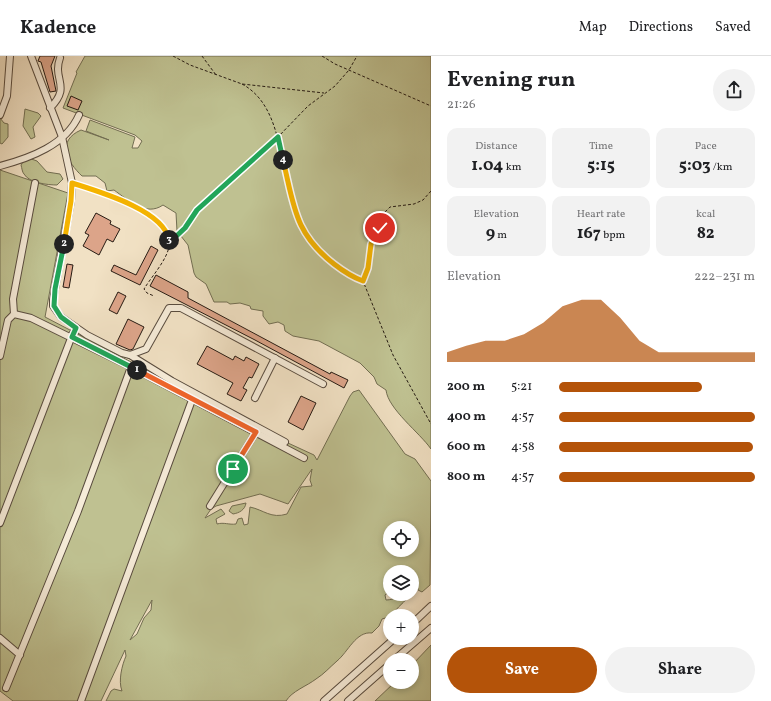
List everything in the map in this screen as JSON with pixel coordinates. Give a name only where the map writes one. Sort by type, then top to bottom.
[{"type":"street","points":[[0,116],[7,96],[10,56]]},
{"type":"street","points":[[30,56],[62,138],[72,183],[71,201],[53,300],[56,312],[76,328],[122,353],[130,355],[172,381],[285,442]]},
{"type":"street","points":[[50,108],[57,99],[62,86],[56,68],[60,58]]},
{"type":"street","points":[[0,166],[37,154],[62,138],[74,125],[79,115]]},
{"type":"street","points":[[0,356],[8,320],[14,314],[13,299],[35,183]]},
{"type":"street","points":[[130,355],[146,350],[166,312],[174,307],[185,310],[323,384]]},
{"type":"street","points":[[14,314],[31,318],[72,337],[304,458]]},
{"type":"street","points":[[0,523],[76,328]]},
{"type":"street","points":[[256,398],[275,358]]},
{"type":"street","points":[[6,688],[78,511],[131,367]]},
{"type":"street","points":[[81,701],[192,400]]},
{"type":"street","points":[[210,506],[256,432]]},
{"type":"street","points":[[419,617],[431,606]]},
{"type":"street","points":[[402,653],[431,628]]},
{"type":"street","points":[[0,638],[20,655]]},
{"type":"street","points":[[324,701],[387,645]]},
{"type":"street","points":[[348,701],[383,670]]},
{"type":"path","points":[[173,56],[216,76],[242,84],[325,93]]},
{"type":"path","points":[[202,56],[216,76]]},
{"type":"path","points":[[322,56],[349,70],[431,106]]},
{"type":"path","points":[[154,296],[146,293],[144,289],[165,256],[170,242],[185,228],[197,210],[278,137],[308,106],[335,86],[349,70],[357,56]]},
{"type":"path","points":[[242,84],[252,90],[262,104],[278,137],[290,198],[307,238],[313,246],[329,260],[353,277],[363,281]]},
{"type":"path","points":[[72,183],[99,191],[137,207],[159,224],[168,236],[170,242]]},
{"type":"path","points":[[431,192],[423,200],[414,204],[390,207],[384,213],[380,228],[371,244],[368,268],[363,281],[393,355],[431,424]]},
{"type":"green space","points":[[85,56],[431,56],[431,449],[398,413],[392,405],[386,390],[377,384],[374,377],[360,363],[319,341],[293,336],[285,331],[284,325],[278,322],[269,324],[263,316],[263,311],[251,309],[250,306],[240,303],[230,304],[227,302],[214,302],[206,284],[196,277],[194,273],[188,245],[177,231],[176,213],[163,205],[150,209],[137,206],[114,190],[107,191],[105,183],[96,176],[82,176],[68,158],[66,146],[68,140],[81,130],[109,140],[86,131],[90,120],[135,137],[132,148],[138,148],[142,141],[135,135],[63,108],[77,73],[76,72]]},
{"type":"green space","points":[[25,109],[38,113],[41,116],[33,127],[35,137],[31,139],[23,126]]},
{"type":"green space","points":[[0,118],[4,123],[8,124],[8,137],[2,144],[0,143]]},
{"type":"green space","points":[[26,157],[37,161],[47,172],[60,174],[63,179],[57,185],[44,184],[30,180],[23,173],[21,165]]},
{"type":"green space","points":[[0,170],[68,193],[45,317],[275,437],[314,455],[317,460],[350,396],[353,392],[359,390],[405,454],[415,459],[431,481],[430,585],[422,592],[419,590],[419,565],[383,565],[383,601],[404,601],[397,609],[383,609],[383,619],[379,626],[372,633],[361,635],[324,673],[296,691],[286,701],[106,701],[111,691],[114,689],[122,691],[120,678],[126,656],[125,650],[101,701],[13,701],[0,691]],"holes":[[[312,469],[310,480],[312,486],[301,487],[287,514],[272,515],[250,507],[248,524],[244,525],[242,518],[238,519],[236,524],[217,524],[216,519],[225,514],[221,509],[205,518],[211,509],[216,506],[260,494],[288,504]],[[152,600],[151,610],[144,618],[137,634],[130,640]]]},
{"type":"green space","points":[[246,503],[244,508],[239,512],[233,514],[229,511],[232,506]]},
{"type":"green space","points":[[431,645],[431,701],[375,701],[388,689],[419,689],[419,658]]},
{"type":"building","points":[[40,56],[55,56],[51,66],[56,91],[50,92],[41,62],[38,61]]},
{"type":"building","points":[[71,96],[82,101],[78,110],[67,106]]},
{"type":"building","points":[[96,213],[111,221],[110,224],[120,229],[113,242],[107,239],[99,255],[83,246],[89,235],[85,233]]},
{"type":"building","points":[[151,246],[158,250],[140,285],[111,271],[114,265],[136,275]]},
{"type":"building","points":[[67,264],[73,265],[69,288],[63,287]]},
{"type":"building","points":[[156,275],[188,292],[188,298],[330,374],[331,372],[348,380],[344,388],[150,286]]},
{"type":"building","points":[[118,292],[126,296],[117,314],[109,310]]},
{"type":"building","points":[[128,319],[144,327],[133,349],[130,350],[116,344]]},
{"type":"building","points":[[207,346],[233,360],[235,356],[244,361],[246,357],[259,364],[252,378],[249,377],[243,388],[247,390],[241,401],[227,394],[233,383],[197,364]]},
{"type":"building","points":[[301,396],[316,403],[303,430],[288,422]]},
{"type":"route","points":[[233,469],[256,432],[72,337],[76,328],[56,312],[53,300],[71,201],[72,183],[99,191],[137,207],[156,220],[163,228],[170,242],[185,228],[197,210],[278,137],[290,198],[307,238],[313,246],[347,273],[363,281],[368,268],[371,244],[380,228]]}]
